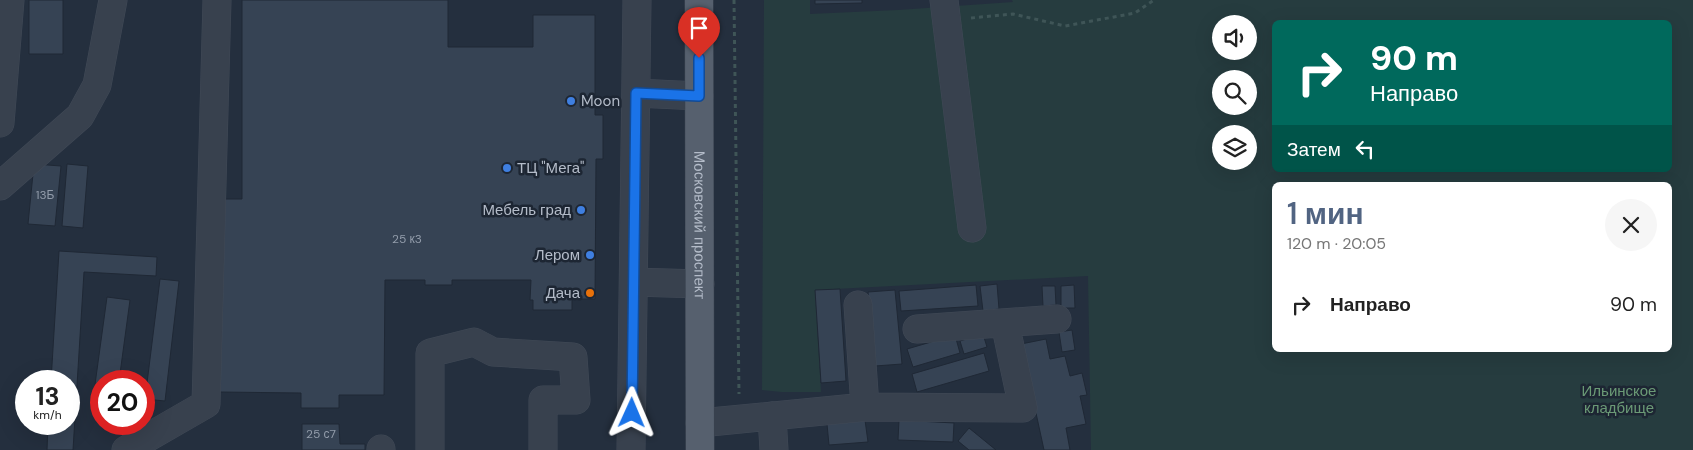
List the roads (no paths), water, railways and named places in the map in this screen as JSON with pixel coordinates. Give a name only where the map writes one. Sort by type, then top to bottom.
[{"type":"main road","name":"Московский проспект","points":[[699,0],[700,450]]},
{"type":"lane","points":[[0,124],[10,0]]},
{"type":"lane","points":[[0,186],[80,116],[97,85],[113,0]]},
{"type":"lane","points":[[126,450],[206,404],[217,0]]},
{"type":"lane","points":[[632,450],[637,0]]},
{"type":"lane","points":[[945,10],[972,228]]},
{"type":"lane","points":[[636,93],[699,96]]},
{"type":"lane","points":[[634,282],[700,284]]},
{"type":"lane","points":[[858,305],[865,407]]},
{"type":"lane","points":[[918,329],[1057,319]]},
{"type":"lane","points":[[700,422],[865,407],[1023,408],[1005,323]]},
{"type":"lane","points":[[430,450],[430,353],[474,342],[493,352],[573,357],[576,400],[543,400],[542,450]]},
{"type":"lane","points":[[772,416],[774,450]]},
{"type":"place","name":"Moon","points":[[571,101]]},
{"type":"place","name":"ТЦ \"Мега\"","points":[[507,168]]},
{"type":"place","name":"Мебель град","points":[[581,210]]},
{"type":"place","name":"Лером","points":[[590,255]]},
{"type":"place","name":"Дача","points":[[590,293]]},
{"type":"park label","name":"Ильинское кладбище","points":[[1619,400]]}]
